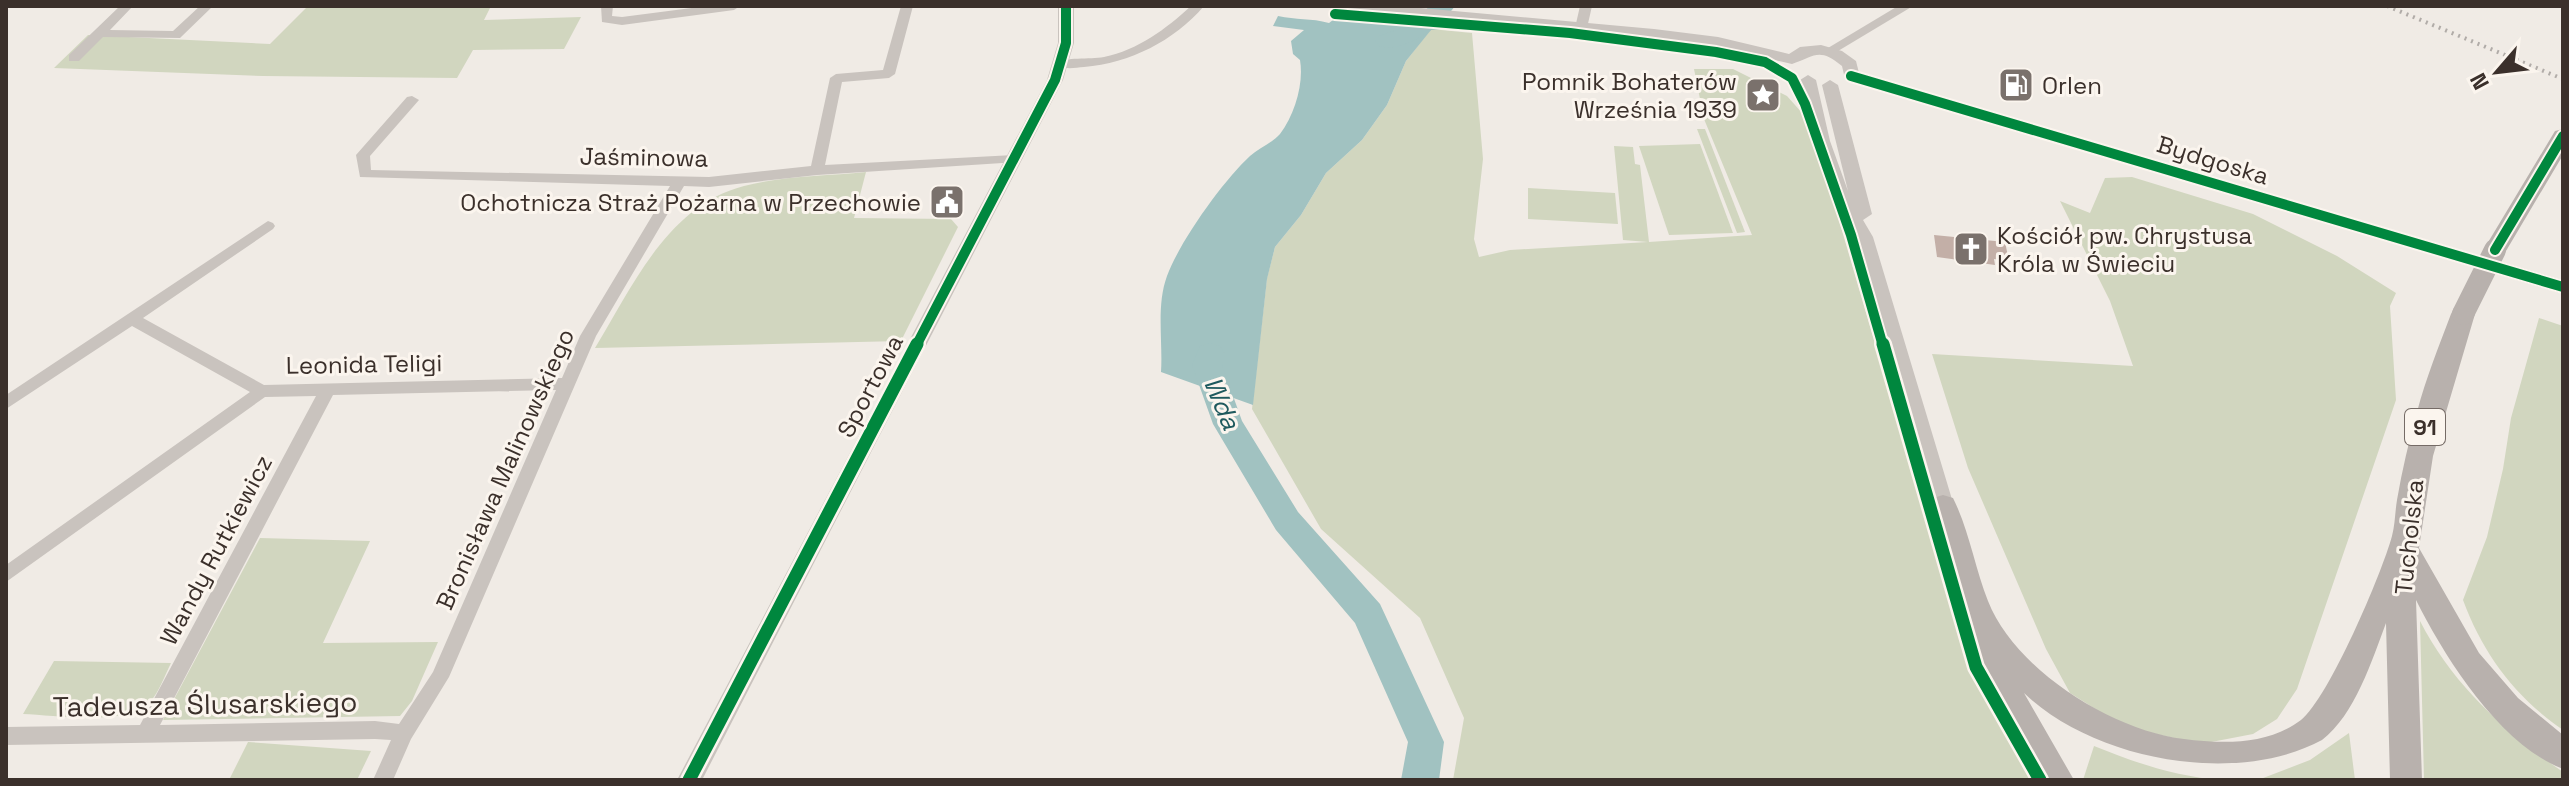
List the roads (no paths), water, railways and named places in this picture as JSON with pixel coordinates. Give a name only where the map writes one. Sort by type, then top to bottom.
[{"type":"main road","name":"Tucholska","points":[[2406,780],[2401,660],[2403,544],[2428,413],[2463,314],[2495,250],[2563,136]]},
{"type":"main road","points":[[1943,506],[1983,641],[2004,691],[2058,780]]},
{"type":"main road","points":[[1973,604],[2030,679],[2097,728],[2168,755],[2193,760],[2238,760],[2290,746],[2322,718],[2340,691],[2403,544]]},
{"type":"main road","points":[[2403,544],[2439,623],[2479,680],[2509,713],[2563,754]]},
{"type":"street","points":[[74,58],[127,6]]},
{"type":"street","points":[[99,33],[176,35],[207,6]]},
{"type":"street","points":[[607,13],[622,21],[734,6]]},
{"type":"street","points":[[817,170],[836,78],[889,74],[907,6]]},
{"type":"street","name":"Sportowa","points":[[689,780],[1061,64],[1066,43],[1066,6]]},
{"type":"street","points":[[1061,64],[1097,64],[1123,58],[1163,36],[1198,6]]},
{"type":"street","points":[[1349,6],[1696,39],[1792,59],[1810,50],[1829,51],[1907,6]]},
{"type":"street","points":[[1581,28],[1586,6]]},
{"type":"street","points":[[1830,85],[1848,67],[1864,33]]},
{"type":"street","name":"Bydgoska","points":[[1829,51],[1848,67],[2563,287]]},
{"type":"street","points":[[1792,59],[1795,71],[1808,80],[1830,85]]},
{"type":"street","points":[[1808,80],[1825,149],[1848,208],[1864,237],[1943,506]]},
{"type":"street","points":[[1830,85],[1845,152],[1866,222],[1864,237]]},
{"type":"street","name":"Jaśminowa","points":[[412,100],[363,155],[365,174],[679,182],[817,170],[1014,159]]},
{"type":"street","name":"Bronisława Malinowskiego","points":[[383,780],[404,733],[440,677],[588,336],[679,182]]},
{"type":"street","points":[[6,403],[268,226]]},
{"type":"street","name":"Leonida Teligi","points":[[132,319],[262,391],[567,384]]},
{"type":"street","name":"Wandy Rutkiewicz","points":[[145,734],[328,389]]},
{"type":"street","points":[[6,575],[262,391]]},
{"type":"street","name":"Tadeusza Ślusarskiego","points":[[6,736],[375,730],[404,733]]},
{"type":"water","points":[[1278,16],[1329,23],[1337,17],[1452,28],[1431,30],[1406,61],[1387,105],[1362,140],[1326,173],[1301,215],[1275,247],[1267,279],[1253,405],[1161,372],[1161,311],[1167,276],[1192,229],[1239,167],[1280,134],[1294,108],[1301,69],[1300,60],[1293,54],[1291,41],[1304,30],[1273,26]]},
{"type":"waterway","points":[[1387,41],[1413,32],[1444,6]]},
{"type":"waterway","name":"Wda","points":[[1210,354],[1207,365],[1228,424],[1287,521],[1368,614],[1426,742],[1420,780]]},
{"type":"railway","points":[[2387,6],[2563,79]]},
{"type":"place","name":"Orlen","points":[[2016,85]]},
{"type":"place","name":"Pomnik Bohaterów Września 1939","points":[[1763,95]]},
{"type":"place","name":"Ochotnicza Straż Pożarna w Przechowie","points":[[947,202]]},
{"type":"place","name":"Kościół pw. Chrystusa Króla w Świeciu","points":[[1971,249]]}]
